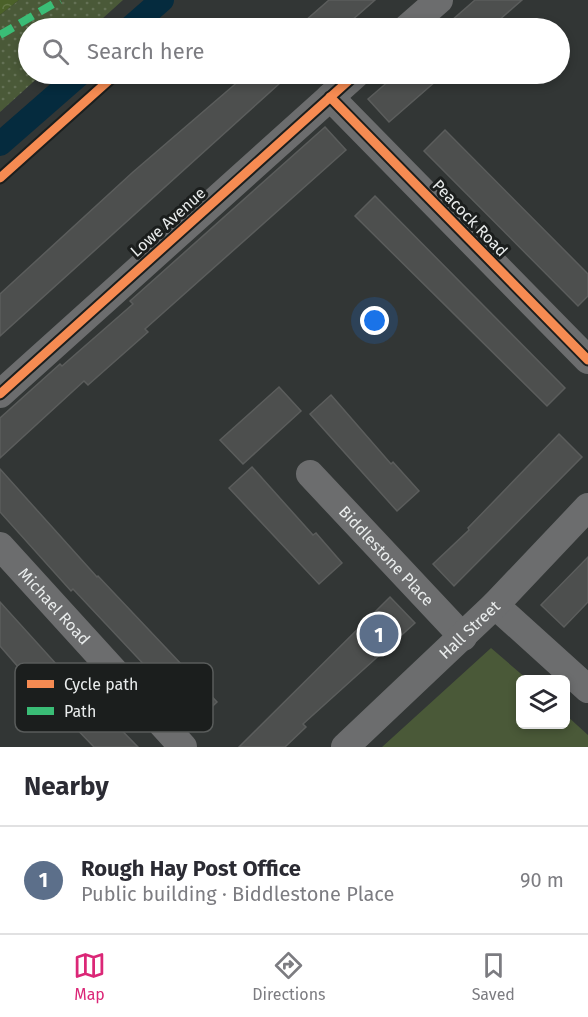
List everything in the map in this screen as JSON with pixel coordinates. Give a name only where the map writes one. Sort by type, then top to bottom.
[{"type":"street","points":[[417,18],[438,0]]},
{"type":"street","name":"Lowe Avenue","points":[[0,394],[345,84]]},
{"type":"street","name":"Peacock Road","points":[[330,97],[586,356]]},
{"type":"street","name":"Biddlestone Place","points":[[310,474],[463,637]]},
{"type":"street","name":"Hall Street","points":[[345,747],[463,637],[588,507]]},
{"type":"street","name":"Michael Road","points":[[0,546],[107,663]]},
{"type":"street","points":[[495,605],[588,688]]},
{"type":"street","name":"Michael Road","points":[[169,732],[183,747]]},
{"type":"green space","points":[[0,0],[19,0],[0,15]]},
{"type":"green space","points":[[19,0],[123,0],[103,18],[18,18],[18,84],[31,84],[0,112],[0,15]]},
{"type":"green space","points":[[491,648],[522,675],[516,675],[516,729],[570,729],[570,719],[588,735],[588,747],[382,747]]},
{"type":"building","points":[[329,0],[375,0],[354,18],[308,18]]},
{"type":"building","points":[[475,0],[522,0],[501,18],[454,18]]},
{"type":"building","points":[[235,84],[279,84],[0,336],[0,294],[133,172]]},
{"type":"building","points":[[385,84],[433,84],[389,122],[368,99]]},
{"type":"building","points":[[325,127],[346,150],[145,329],[148,332],[88,385],[84,381],[0,458],[0,418],[60,364],[62,366],[133,304],[130,301]]},
{"type":"building","points":[[445,130],[588,274],[588,296],[578,306],[424,151]]},
{"type":"building","points":[[375,196],[565,388],[547,406],[355,216]]},
{"type":"building","points":[[279,387],[301,411],[243,464],[220,440]]},
{"type":"building","points":[[331,395],[391,464],[393,462],[419,491],[397,511],[310,414]]},
{"type":"building","points":[[559,434],[582,457],[454,586],[433,564],[469,530],[468,528]]},
{"type":"building","points":[[252,467],[313,535],[316,533],[342,563],[319,584],[229,488]]},
{"type":"building","points":[[0,469],[97,577],[180,663],[143,663],[73,589],[71,591],[0,512]]},
{"type":"building","points":[[588,557],[588,602],[564,627],[541,605]]},
{"type":"building","points":[[390,597],[415,623],[303,724],[306,727],[285,747],[239,747]]},
{"type":"building","points":[[0,602],[55,663],[15,663],[0,646]]},
{"type":"building","points":[[80,732],[123,732],[138,747],[94,747]]},
{"type":"waterway","points":[[141,18],[162,0]]},
{"type":"waterway","points":[[0,144],[69,84]]},
{"type":"marked path","points":[[29,18],[60,0]]},
{"type":"marked path","points":[[0,35],[18,24]]},
{"type":"cycle path","points":[[0,178],[105,84]]},
{"type":"cycle path","points":[[0,394],[345,84]]},
{"type":"cycle path","points":[[330,97],[588,360]]},
{"type":"place","name":"Rough Hay Post Office","points":[[379,634]]}]
